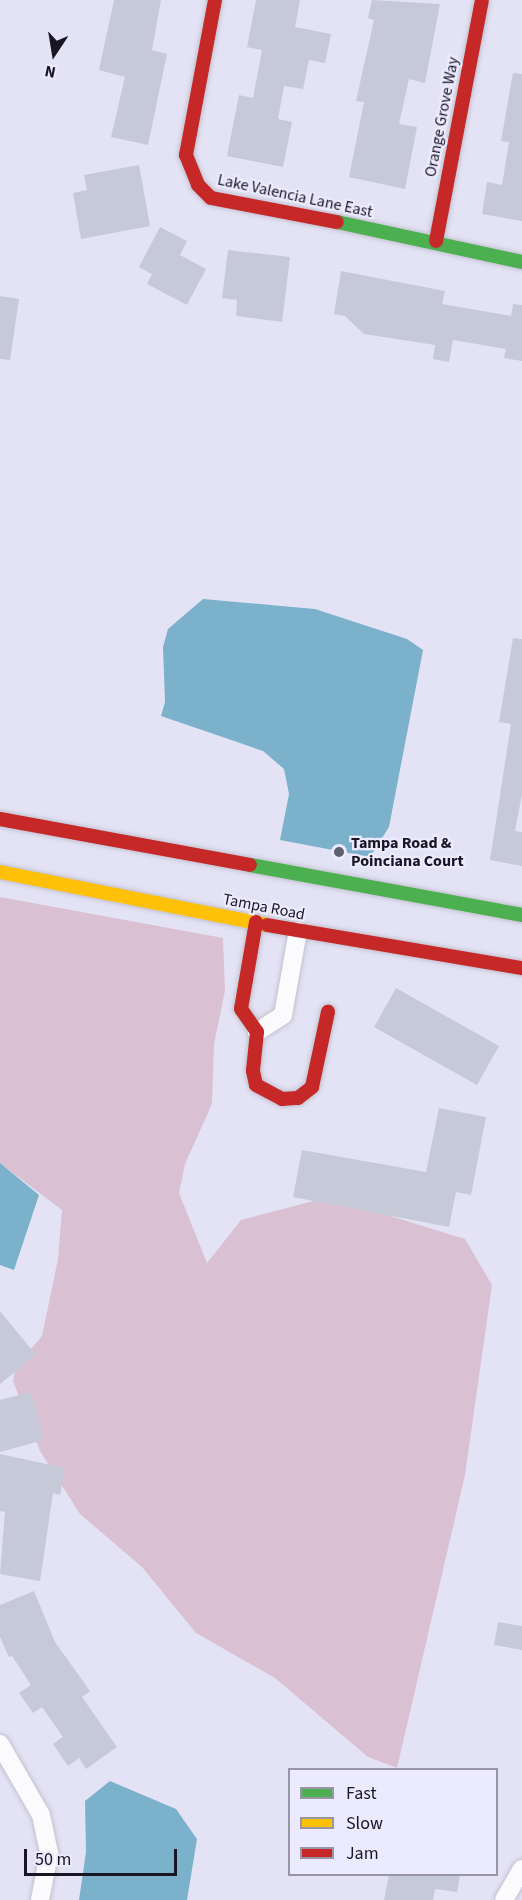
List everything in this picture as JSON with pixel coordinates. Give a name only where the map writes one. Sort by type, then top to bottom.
[{"type":"street","name":"Lake Valencia Lane East","points":[[215,0],[186,155],[198,185],[211,198],[436,241],[522,262]]},
{"type":"street","name":"Orange Grove Way","points":[[436,241],[482,0]]},
{"type":"street","points":[[0,819],[522,915]]},
{"type":"street","name":"Tampa Road","points":[[0,872],[298,931],[522,968]]},
{"type":"street","points":[[256,922],[242,1009],[257,1032],[253,1071],[256,1085],[270,1095],[298,1098],[312,1088],[328,1012]]},
{"type":"street","points":[[257,1032],[283,1015],[298,931]]},
{"type":"street","points":[[0,1744],[41,1815],[49,1854],[40,1900]]},
{"type":"street","points":[[504,1900],[522,1869]]},
{"type":"shaded area","points":[[0,897],[223,938],[225,991],[214,1044],[212,1104],[185,1164],[179,1193],[207,1263],[241,1220],[329,1197],[465,1239],[492,1285],[465,1475],[397,1768],[368,1757],[275,1678],[196,1633],[142,1567],[80,1514],[40,1451],[13,1381],[16,1366],[42,1336],[58,1259],[62,1210],[0,1163]]},
{"type":"water","points":[[203,599],[315,609],[407,639],[423,650],[389,827],[370,857],[280,840],[289,794],[284,769],[263,751],[161,716],[165,702],[163,647],[168,629]]},
{"type":"water","points":[[0,1163],[39,1195],[14,1270],[0,1265]]},
{"type":"water","points":[[110,1781],[176,1809],[197,1839],[187,1900],[79,1900],[86,1852],[85,1801]]},
{"type":"building","points":[[114,0],[161,0],[152,50],[167,54],[148,145],[111,137],[125,77],[99,70]]},
{"type":"building","points":[[256,0],[300,0],[295,27],[331,34],[325,63],[309,60],[303,89],[284,86],[278,119],[292,122],[283,167],[227,156],[239,95],[253,98],[262,50],[247,47]]},
{"type":"building","points":[[372,0],[440,4],[425,83],[409,79],[399,124],[417,127],[405,189],[349,177],[364,102],[356,101],[374,20],[368,18]]},
{"type":"building","points":[[513,73],[522,74],[522,221],[482,214],[487,182],[502,185],[509,142],[501,141]]},
{"type":"building","points":[[139,165],[150,226],[81,239],[73,193],[87,190],[84,175]]},
{"type":"building","points":[[160,227],[187,241],[180,255],[206,269],[187,305],[147,284],[152,274],[139,267]]},
{"type":"building","points":[[228,250],[290,257],[282,322],[236,316],[237,300],[222,298]]},
{"type":"building","points":[[341,271],[445,291],[442,304],[511,316],[513,304],[522,305],[522,361],[504,358],[506,349],[453,340],[449,362],[433,359],[435,345],[364,334],[345,316],[334,314]]},
{"type":"building","points":[[0,296],[19,299],[10,360],[0,359]]},
{"type":"building","points":[[513,638],[522,639],[522,794],[515,831],[522,832],[522,866],[490,860],[511,724],[499,722]]},
{"type":"building","points":[[396,988],[499,1046],[477,1085],[374,1027]]},
{"type":"building","points":[[439,1108],[486,1117],[471,1195],[456,1192],[449,1227],[293,1197],[302,1150],[426,1172]]},
{"type":"building","points":[[0,1311],[36,1355],[0,1384]]},
{"type":"building","points":[[31,1392],[44,1440],[0,1452],[0,1400]]},
{"type":"building","points":[[0,1454],[65,1468],[60,1495],[53,1493],[40,1581],[0,1574],[5,1512],[0,1511]]},
{"type":"building","points":[[34,1591],[55,1642],[90,1691],[82,1697],[117,1747],[86,1769],[79,1758],[68,1766],[53,1744],[63,1737],[42,1707],[33,1713],[19,1693],[31,1685],[12,1656],[9,1657],[0,1637],[0,1605]]},
{"type":"building","points":[[498,1622],[522,1626],[522,1650],[494,1645]]},
{"type":"building","points":[[389,1876],[460,1876],[457,1892],[435,1889],[433,1900],[384,1900]]},
{"type":"traffic: fast","points":[[337,222],[522,262]]},
{"type":"traffic: fast","points":[[250,865],[522,915]]},
{"type":"traffic: slow","points":[[0,872],[267,925]]},
{"type":"traffic: jam","points":[[215,0],[186,155],[198,185],[211,198],[337,222]]},
{"type":"traffic: jam","points":[[436,241],[482,0]]},
{"type":"traffic: jam","points":[[0,819],[250,865]]},
{"type":"traffic: jam","points":[[256,922],[241,1009],[257,1032],[253,1071],[256,1085],[282,1099],[298,1098],[312,1087],[328,1012]]},
{"type":"traffic: jam","points":[[267,925],[522,968]]},
{"type":"place","name":"Tampa Road & Poinciana Court","points":[[339,852]]}]
